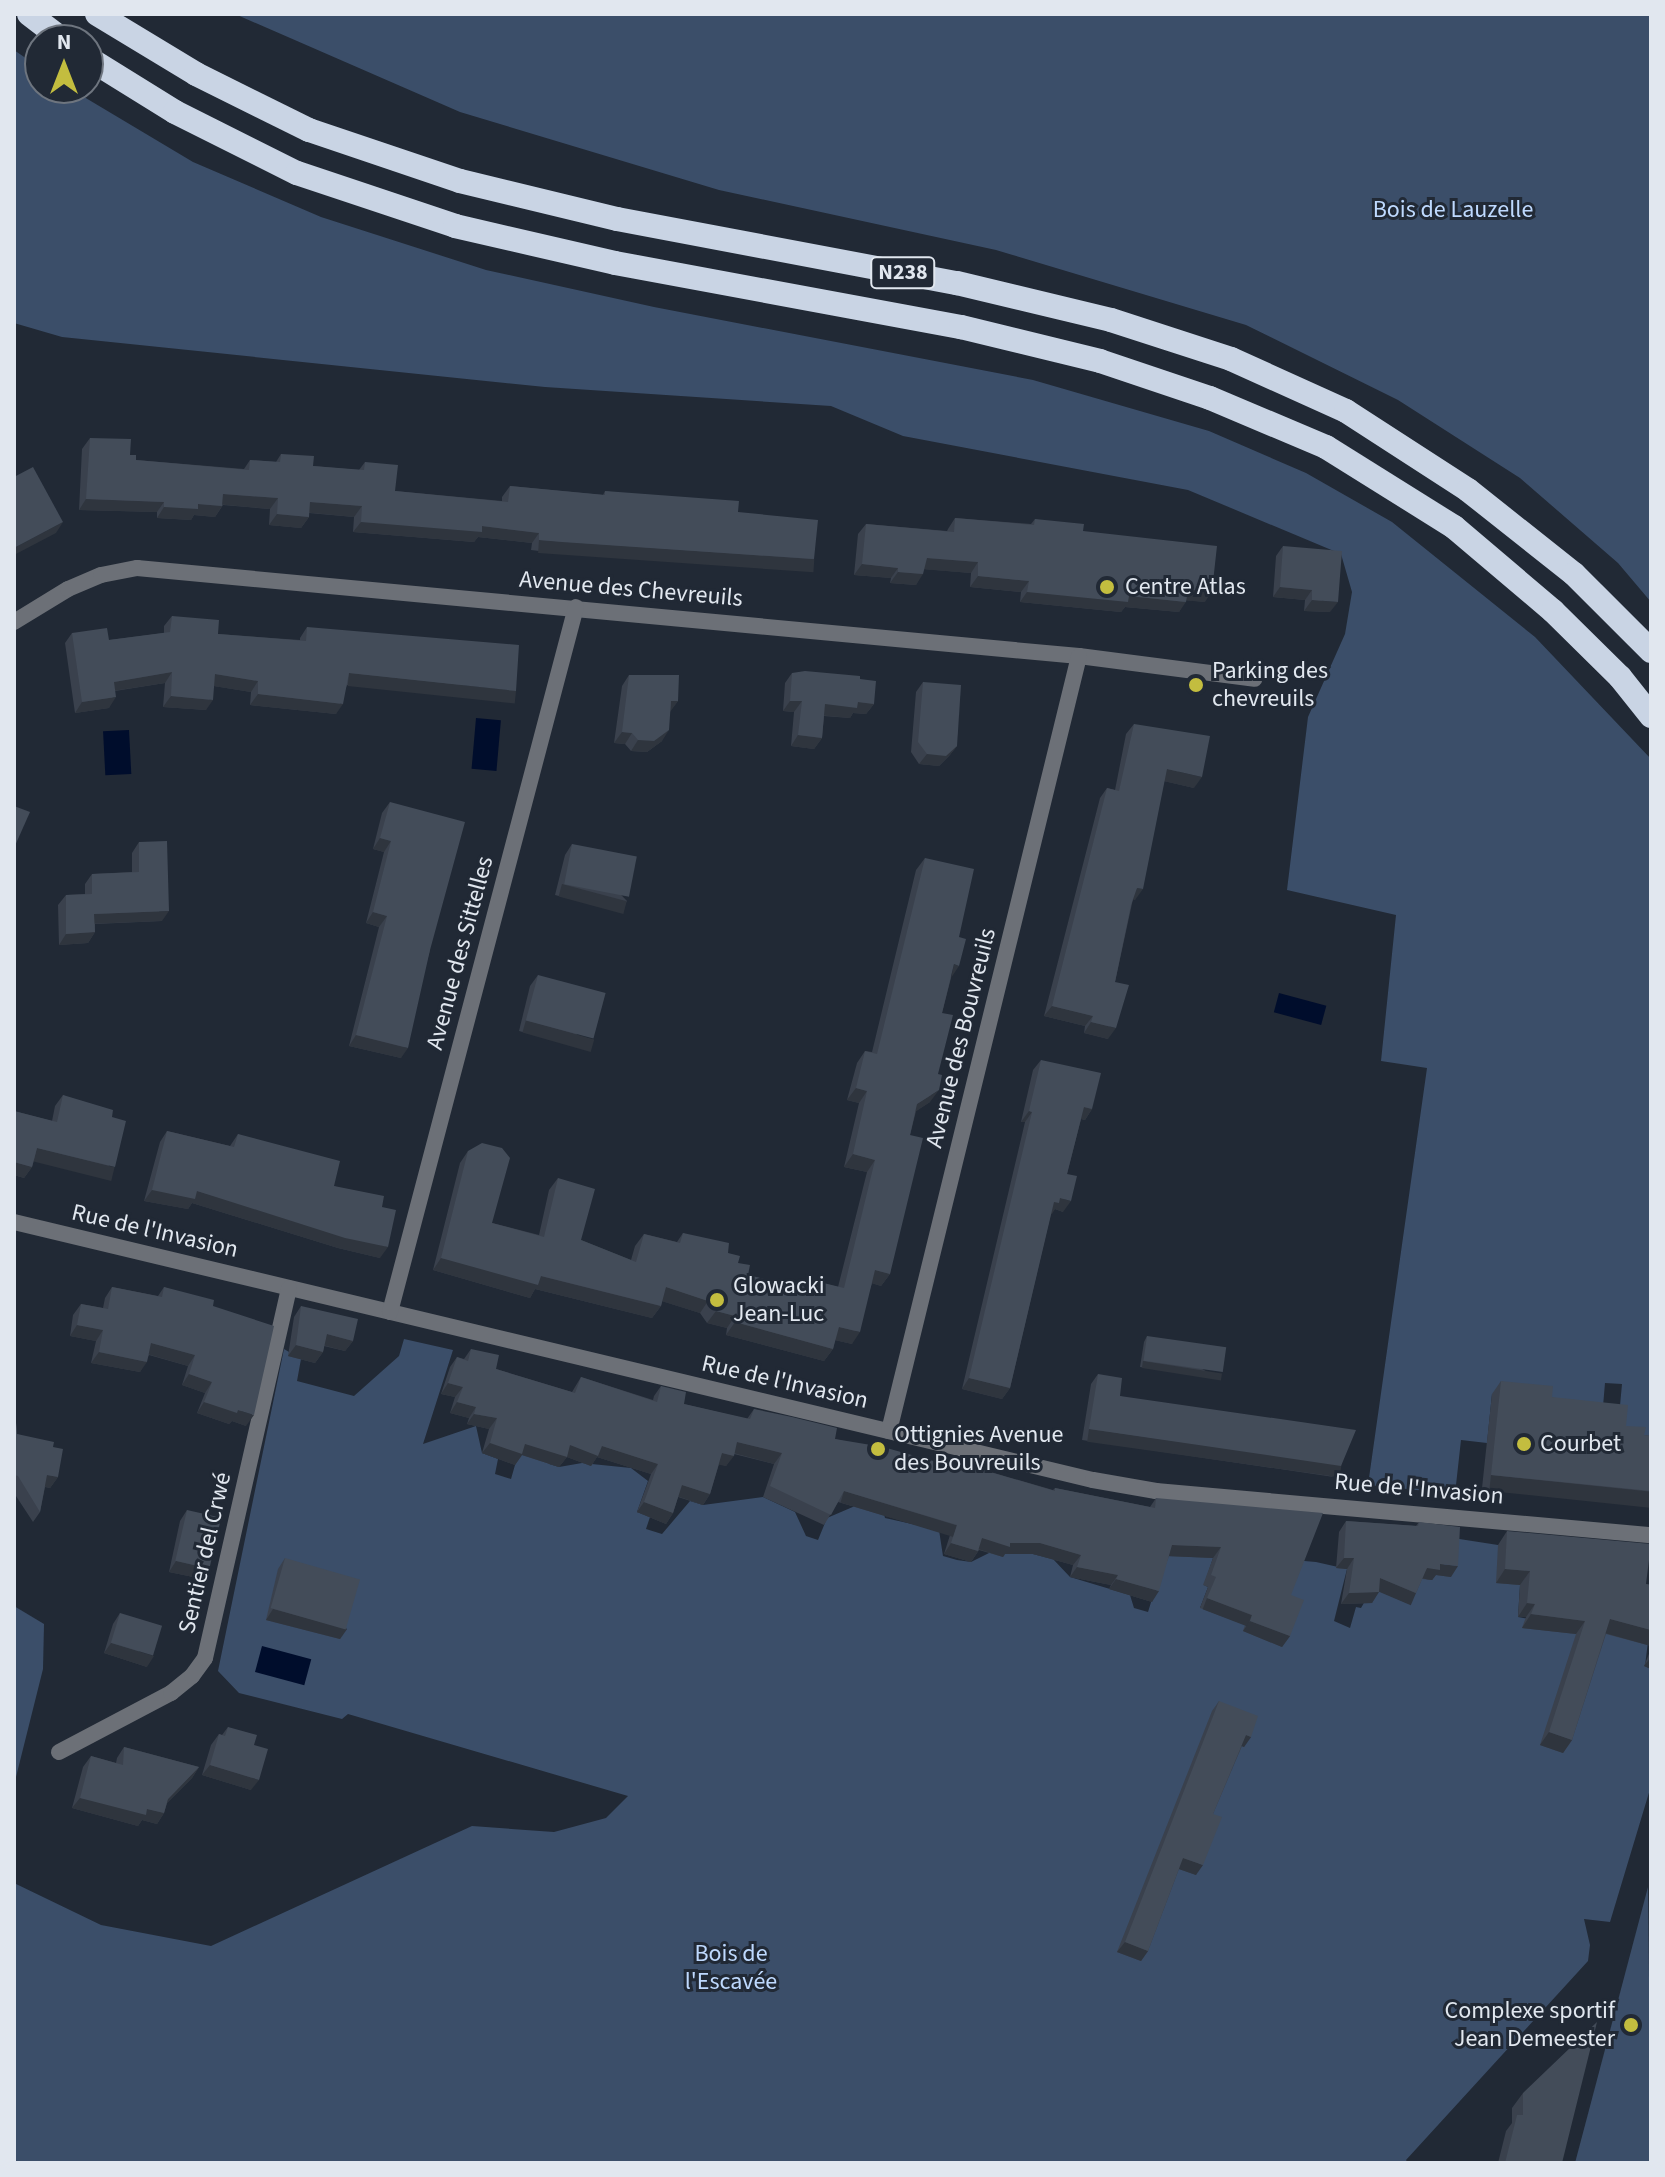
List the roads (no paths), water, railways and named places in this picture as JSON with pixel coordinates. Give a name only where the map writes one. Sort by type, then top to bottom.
[{"type":"highway","name":"N238","points":[[97,14],[196,74],[309,130],[460,181],[617,219],[957,283],[1111,320],[1231,359],[1346,411],[1468,490],[1574,574],[1651,651]]},
{"type":"highway","name":"N238","points":[[104,68],[175,112],[297,173],[455,226],[615,263],[961,327],[1100,361],[1210,398],[1326,447],[1454,527],[1553,611],[1620,677],[1651,716]]},
{"type":"street","name":"Avenue des Chevreuils","points":[[14,622],[68,589],[101,575],[137,568],[1079,656],[1255,679]]},
{"type":"street","name":"Avenue des Sittelles","points":[[390,1312],[576,607]]},
{"type":"street","name":"Avenue des Bouvreuils","points":[[889,1431],[1079,656]]},
{"type":"street","name":"Rue de l'Invasion","points":[[14,1222],[1093,1480],[1156,1491],[1651,1535]]},
{"type":"street","name":"Sentier del Crwé","points":[[59,1752],[171,1693],[192,1676],[205,1658],[289,1288]]},
{"type":"place","name":"Centre Atlas","points":[[1107,587]]},
{"type":"place","name":"Parking des chevreuils","points":[[1196,685]]},
{"type":"place","name":"Glowacki Jean-Luc","points":[[717,1300]]},
{"type":"place","name":"Courbet","points":[[1524,1444]]},
{"type":"place","name":"Ottignies Avenue des Bouvreuils","points":[[878,1449]]},
{"type":"place","name":"Complexe sportif Jean Demeester","points":[[1631,2025]]},
{"type":"park label","name":"Bois de Lauzelle","points":[[1453,210]]},
{"type":"park label","name":"Bois de l'Escavée","points":[[731,1968]]}]
